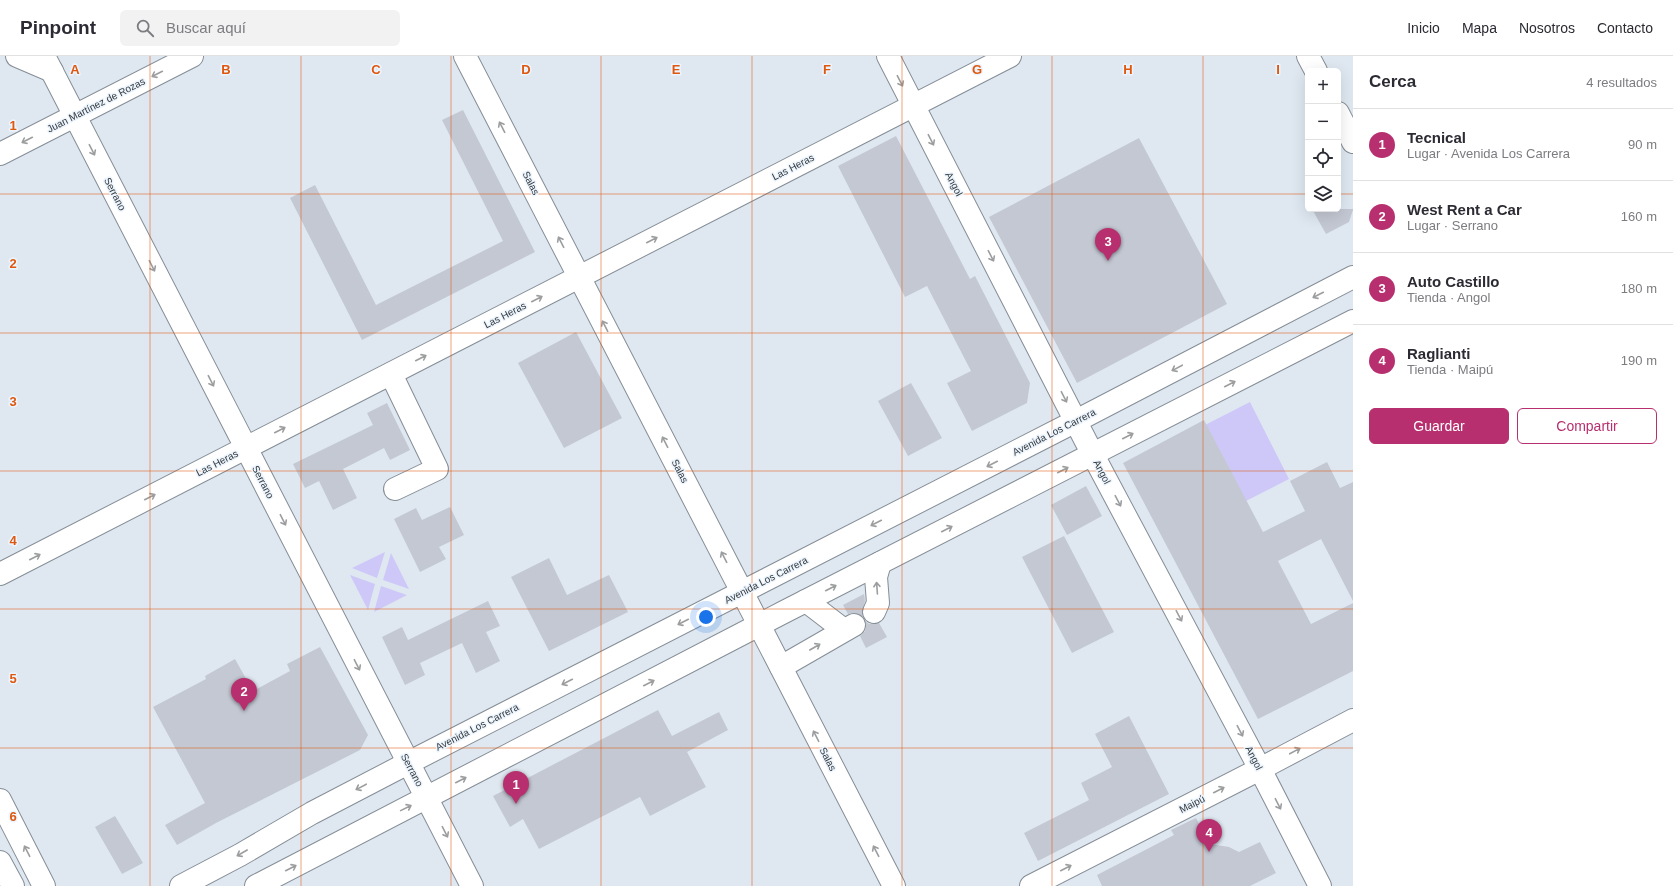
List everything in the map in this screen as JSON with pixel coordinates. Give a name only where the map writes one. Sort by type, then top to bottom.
[{"type":"street","points":[[17,56],[48,63]]},
{"type":"street","name":"Juan Martínez de Rozas","points":[[0,154],[192,56]]},
{"type":"street","name":"Salas","points":[[465,56],[894,886]]},
{"type":"street","name":"Angol","points":[[888,56],[1093,455],[1320,886]]},
{"type":"street","name":"Las Heras","points":[[0,574],[1010,56]]},
{"type":"street","points":[[1308,56],[1314,68]]},
{"type":"street","name":"Serrano","points":[[48,63],[472,886]]},
{"type":"street","points":[[1341,119],[1353,142]]},
{"type":"street","name":"Avenida Los Carrera","points":[[181,886],[312,812],[1076,421],[1353,277]]},
{"type":"street","points":[[256,886],[806,601],[1353,321]]},
{"type":"street","points":[[391,374],[437,469],[395,489]]},
{"type":"street","points":[[874,612],[878,602],[876,577],[880,563]]},
{"type":"street","points":[[781,667],[849,628],[806,601]]},
{"type":"street","name":"Maipú","points":[[1031,886],[1260,770],[1353,720]]},
{"type":"street","points":[[0,800],[44,886]]},
{"type":"street","points":[[0,862],[13,886]]},
{"type":"shaded area","points":[[1250,402],[1289,479],[1244,502],[1205,425]]},
{"type":"shaded area","points":[[385,552],[377,578],[352,568]]},
{"type":"shaded area","points":[[391,553],[409,589],[383,580]]},
{"type":"shaded area","points":[[350,575],[375,584],[368,610]]},
{"type":"shaded area","points":[[381,586],[407,595],[374,612]]},
{"type":"building","points":[[463,110],[535,252],[362,340],[290,198],[315,185],[376,305],[503,241],[442,120]]},
{"type":"building","points":[[896,136],[970,279],[975,276],[1030,383],[1027,403],[972,431],[947,383],[971,371],[927,286],[905,297],[838,166]]},
{"type":"building","points":[[1139,138],[1227,304],[1077,383],[989,217]]},
{"type":"building","points":[[1341,209],[1353,209],[1349,222],[1326,234],[1314,212],[1341,212]]},
{"type":"building","points":[[576,332],[622,418],[564,448],[518,363]]},
{"type":"building","points":[[911,383],[942,438],[908,456],[878,401]]},
{"type":"building","points":[[387,403],[410,450],[390,460],[384,448],[343,469],[357,498],[333,510],[319,481],[305,488],[293,464],[373,425],[367,413]]},
{"type":"building","points":[[1204,420],[1263,532],[1305,511],[1290,481],[1327,462],[1340,488],[1353,482],[1353,601],[1321,539],[1278,561],[1311,624],[1353,603],[1353,671],[1258,719],[1123,463]]},
{"type":"building","points":[[1086,486],[1102,516],[1067,535],[1051,505]]},
{"type":"building","points":[[450,507],[464,535],[439,547],[446,559],[420,572],[394,519],[416,508],[422,520]]},
{"type":"building","points":[[1064,536],[1114,632],[1072,653],[1022,557]]},
{"type":"building","points":[[549,558],[567,595],[609,575],[628,612],[549,651],[511,577]]},
{"type":"building","points":[[864,594],[865,601],[862,613],[863,617],[854,613],[848,614],[843,605]]},
{"type":"building","points":[[488,601],[500,626],[486,632],[500,661],[476,673],[462,643],[420,663],[425,675],[405,685],[382,637],[402,627],[408,640]]},
{"type":"building","points":[[865,621],[869,624],[879,623],[887,637],[866,648],[860,636],[865,631]]},
{"type":"building","points":[[320,647],[368,735],[360,750],[216,823],[177,845],[165,825],[205,803],[153,707],[206,679],[205,676],[235,659],[253,691],[290,671],[287,664]]},
{"type":"building","points":[[658,710],[672,736],[719,712],[728,730],[687,752],[706,787],[650,816],[640,797],[539,849],[523,819],[510,827],[493,796]]},
{"type":"building","points":[[1129,716],[1169,794],[1038,861],[1024,833],[1089,800],[1081,783],[1112,767],[1095,734]]},
{"type":"building","points":[[115,816],[143,863],[122,874],[95,827]]},
{"type":"building","points":[[1196,818],[1210,844],[1229,847],[1239,852],[1260,842],[1276,873],[1250,886],[1102,886],[1097,875],[1174,835],[1171,830]]},
{"type":"place","name":"Auto Castillo","points":[[1108,261]]},
{"type":"place","name":"West Rent a Car","points":[[244,711]]},
{"type":"place","name":"Tecnical","points":[[516,804]]},
{"type":"place","name":"Raglianti","points":[[1209,852]]}]
